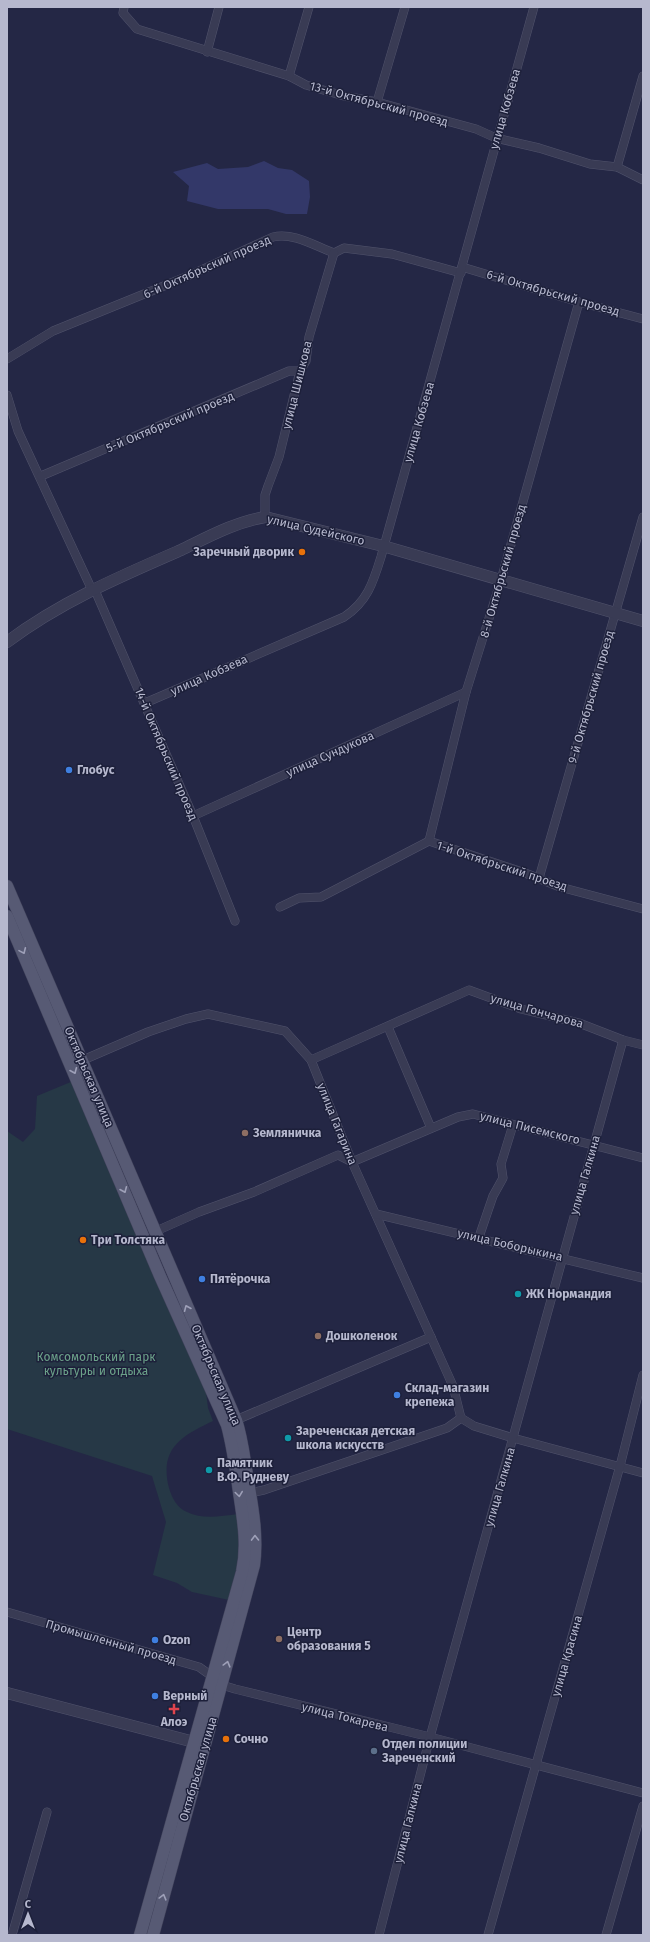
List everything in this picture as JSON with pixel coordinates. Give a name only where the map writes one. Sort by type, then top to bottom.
[{"type":"main road","name":"Октябрьская улица","points":[[7,886],[83,1060],[232,1422],[232,1446],[244,1525],[245,1551],[242,1572],[217,1681]]},
{"type":"main road","name":"Октябрьская улица","points":[[7,916],[160,1276],[232,1422],[240,1433],[255,1529],[255,1558],[140,1935]]},
{"type":"main road","name":"Октябрьская улица","points":[[153,1935],[199,1744]]},
{"type":"street","points":[[207,52],[219,7]]},
{"type":"street","points":[[289,76],[309,7]]},
{"type":"street","points":[[377,102],[405,7]]},
{"type":"street","name":"улица Кобзева","points":[[145,703],[290,639],[344,617],[355,610],[362,602],[373,581],[462,270],[496,138],[534,7]]},
{"type":"street","name":"13-й Октябрьский проезд","points":[[123,10],[137,28],[207,52],[289,76],[314,88],[344,96],[377,102],[476,129],[496,138],[539,148],[590,164],[617,167],[643,180]]},
{"type":"street","points":[[617,167],[643,76]]},
{"type":"street","name":"6-й Октябрьский проезд","points":[[7,359],[54,331],[186,278],[273,237],[283,235],[300,239],[334,253],[344,248],[392,254],[462,270],[643,319]]},
{"type":"street","name":"улица Шишкова","points":[[265,517],[265,495],[279,457],[300,371],[306,361],[309,337],[334,253]]},
{"type":"street","name":"8-й Октябрьский проезд","points":[[429,841],[466,692],[501,580],[579,302]]},
{"type":"street","name":"5-й Октябрьский проезд","points":[[41,476],[289,371],[300,371]]},
{"type":"street","name":"14-й Октябрьский проезд","points":[[7,395],[18,431],[41,476],[145,703],[193,816],[235,921]]},
{"type":"street","name":"улица Судейского","points":[[7,642],[45,616],[93,589],[230,528],[265,517],[383,546],[643,620]]},
{"type":"street","name":"9-й Октябрьский проезд","points":[[538,878],[643,517]]},
{"type":"street","name":"улица Сундукова","points":[[193,816],[466,692]]},
{"type":"street","name":"1-й Октябрьский проезд","points":[[280,907],[299,898],[321,897],[429,841],[538,878],[560,887],[643,909]]},
{"type":"street","name":"улица Гончарова","points":[[311,1060],[469,990],[521,1009],[579,1023],[623,1040],[643,1045]]},
{"type":"street","name":"улица Гагарина","points":[[83,1060],[148,1032],[186,1019],[208,1014],[284,1030],[311,1060],[352,1162],[453,1386],[461,1418]]},
{"type":"street","points":[[388,1027],[431,1128]]},
{"type":"street","name":"улица Галкина","points":[[379,1935],[430,1737],[623,1040]]},
{"type":"street","name":"улица Писемского","points":[[352,1162],[458,1117],[473,1114],[594,1144],[643,1158]]},
{"type":"street","points":[[479,1237],[493,1196],[503,1178],[500,1164],[513,1125]]},
{"type":"street","points":[[154,1232],[199,1212],[254,1192],[338,1155],[352,1162]]},
{"type":"street","name":"улица Боборыкина","points":[[376,1214],[479,1237],[643,1278]]},
{"type":"street","points":[[232,1422],[431,1337]]},
{"type":"street","name":"улица Красина","points":[[488,1935],[620,1466],[643,1375]]},
{"type":"street","points":[[250,1493],[264,1490],[447,1428],[461,1418],[474,1426],[513,1438],[643,1472]]},
{"type":"street","name":"Промышленный проезд","points":[[7,1612],[198,1667],[217,1681]]},
{"type":"street","name":"улица Токарева","points":[[217,1681],[235,1689],[430,1737],[643,1793]]},
{"type":"street","points":[[7,1693],[199,1744]]},
{"type":"street","points":[[606,1935],[643,1806]]},
{"type":"street","points":[[12,1935],[47,1812]]},
{"type":"green space","name":"Комсомольский парк культуры и отдыха","points":[[78,1079],[206,1392],[208,1408],[213,1421],[191,1432],[175,1446],[167,1463],[167,1475],[169,1488],[175,1502],[183,1510],[206,1517],[238,1514],[241,1550],[229,1600],[192,1592],[177,1583],[153,1575],[166,1522],[152,1476],[7,1429],[7,1131],[23,1142],[35,1129],[37,1096]]},
{"type":"water","points":[[264,161],[278,168],[292,170],[309,181],[310,197],[307,214],[286,214],[268,209],[218,209],[187,201],[189,186],[173,172],[207,163],[218,169],[248,167]]},
{"type":"place","name":"Заречный дворик","points":[[302,552]]},
{"type":"place","name":"Глобус","points":[[69,770]]},
{"type":"place","name":"Земляничка","points":[[245,1133]]},
{"type":"place","name":"Три Толстяка","points":[[83,1240]]},
{"type":"place","name":"Пятёрочка","points":[[202,1279]]},
{"type":"place","name":"ЖК Нормандия","points":[[518,1294]]},
{"type":"place","name":"Дошколенок","points":[[318,1336]]},
{"type":"place","name":"Склад-магазин крепежа","points":[[397,1395]]},
{"type":"place","name":"Зареченская детская школа искусств","points":[[288,1438]]},
{"type":"place","name":"Памятник В.Ф. Рудневу","points":[[209,1470]]},
{"type":"place","name":"Центр образования 5","points":[[279,1639]]},
{"type":"place","name":"Ozon","points":[[155,1640]]},
{"type":"place","name":"Верный","points":[[155,1696]]},
{"type":"place","name":"Алоэ","points":[[174,1709]]},
{"type":"place","name":"Сочно","points":[[226,1739]]},
{"type":"place","name":"Отдел полиции Зареченский","points":[[374,1751]]}]
